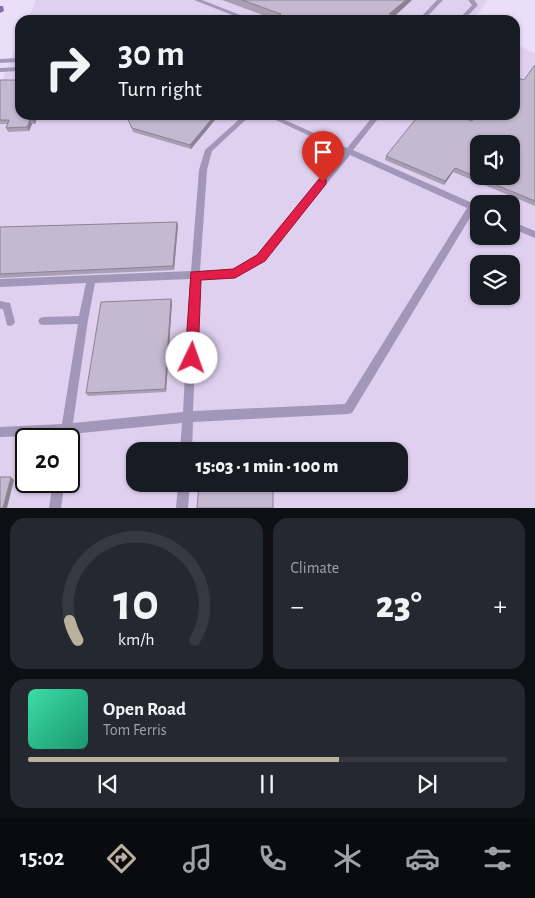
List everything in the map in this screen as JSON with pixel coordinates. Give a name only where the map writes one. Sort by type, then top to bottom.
[{"type":"lane","points":[[197,0],[237,15]]},
{"type":"lane","points":[[426,15],[440,0]]},
{"type":"lane","points":[[465,15],[474,5],[472,0]]},
{"type":"lane","points":[[0,61],[15,60]]},
{"type":"lane","points":[[0,70],[15,69]]},
{"type":"lane","points":[[187,442],[195,276],[203,170],[209,150],[242,120]]},
{"type":"lane","points":[[279,120],[470,206]]},
{"type":"lane","points":[[0,283],[235,273],[261,258],[374,120]]},
{"type":"lane","points":[[80,432],[189,417],[348,409],[470,216]]},
{"type":"lane","points":[[520,228],[535,235]]},
{"type":"lane","points":[[67,428],[83,320],[92,279]]},
{"type":"lane","points":[[0,305],[7,306],[10,322]]},
{"type":"lane","points":[[43,321],[83,320]]},
{"type":"lane","points":[[0,432],[15,432]]},
{"type":"lane","points":[[182,508],[183,492]]},
{"type":"lane","points":[[55,508],[57,493]]},
{"type":"shaded area","points":[[36,0],[487,1],[477,15],[30,15]]},
{"type":"shaded area","points":[[520,46],[535,53],[535,508],[0,508],[0,85],[15,50],[15,120],[520,120]]},
{"type":"building","points":[[242,0],[406,0],[389,14],[392,15],[279,15],[281,14]]},
{"type":"building","points":[[535,66],[535,201],[496,185],[520,185],[520,135],[470,135],[470,174],[455,168],[445,181],[386,156],[415,120],[520,120],[520,79],[524,80]]},
{"type":"building","points":[[0,80],[15,80],[15,120],[30,120],[27,127],[6,128],[9,120],[0,120]]},
{"type":"building","points":[[128,120],[211,120],[190,145],[132,128]]},
{"type":"building","points":[[177,222],[173,266],[0,274],[0,227]]},
{"type":"building","points":[[171,299],[165,389],[86,393],[101,302]]},
{"type":"building","points":[[0,477],[11,477],[3,508],[0,508]]},
{"type":"building","points":[[198,492],[273,492],[273,508],[197,508]]},
{"type":"route","points":[[192,358],[195,276],[235,273],[261,258],[323,182]]}]
